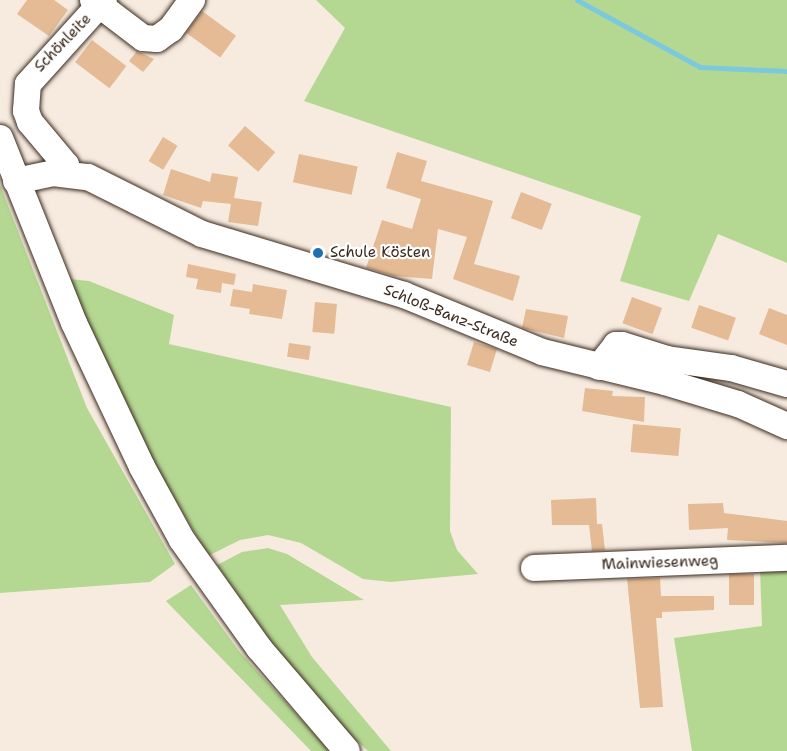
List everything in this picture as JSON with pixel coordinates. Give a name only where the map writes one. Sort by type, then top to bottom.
[{"type":"street","name":"Schönleite","points":[[59,174],[66,165],[30,122],[26,111],[28,84],[98,2],[143,38],[157,39],[171,29],[192,0]]},
{"type":"street","points":[[0,138],[95,369],[182,540],[223,601],[302,702],[347,751]]},
{"type":"street","points":[[16,181],[59,174]]},
{"type":"street","name":"Schloß-Banz-Straße","points":[[59,174],[96,180],[202,234],[404,295],[542,352],[665,382],[738,404],[787,426]]},
{"type":"street","points":[[599,367],[615,345],[622,345],[667,359],[731,368],[787,384]]},
{"type":"street","name":"Mainwiesenweg","points":[[534,568],[787,558]]},
{"type":"green space","points":[[316,0],[787,0],[787,263],[718,234],[689,301],[620,281],[641,216],[304,101],[345,28]]},
{"type":"green space","points":[[0,185],[87,408],[175,564],[150,582],[0,593]]},
{"type":"green space","points":[[69,279],[89,281],[174,315],[169,344],[451,407],[450,531],[457,550],[478,574],[391,582],[363,579],[301,543],[268,535],[240,540],[208,556],[128,418]]},
{"type":"green space","points":[[268,548],[287,554],[364,600],[280,605],[312,657],[391,751],[368,751],[342,727],[289,668],[217,565],[242,552]]},
{"type":"green space","points":[[787,567],[787,751],[692,751],[674,638],[762,626],[760,569]]},
{"type":"green space","points":[[191,585],[239,651],[330,751],[311,751],[166,601]]},
{"type":"building","points":[[27,0],[54,0],[68,10],[49,36],[17,14]]},
{"type":"building","points":[[202,11],[236,36],[220,58],[186,33]]},
{"type":"building","points":[[92,40],[126,66],[109,88],[75,62]]},
{"type":"building","points":[[137,51],[154,59],[143,72],[129,61]]},
{"type":"building","points":[[245,126],[275,152],[258,172],[228,146]]},
{"type":"building","points":[[163,137],[178,146],[163,170],[149,161]]},
{"type":"building","points":[[397,152],[427,161],[421,181],[493,201],[474,264],[520,276],[513,301],[453,279],[467,237],[438,229],[432,279],[394,276],[366,268],[382,220],[412,229],[421,199],[386,188]]},
{"type":"building","points":[[299,154],[358,166],[352,195],[293,182]]},
{"type":"building","points":[[171,169],[210,182],[212,173],[238,177],[234,198],[262,202],[258,226],[228,222],[231,204],[203,201],[201,208],[163,195]]},
{"type":"building","points":[[521,192],[552,204],[542,230],[511,218]]},
{"type":"building","points":[[188,264],[236,274],[234,285],[222,283],[221,293],[196,289],[198,279],[186,277]]},
{"type":"building","points":[[253,284],[287,290],[282,319],[249,314],[250,309],[230,306],[233,289],[252,292]]},
{"type":"building","points":[[632,297],[662,308],[652,334],[622,323]]},
{"type":"building","points":[[315,302],[337,304],[334,334],[312,332]]},
{"type":"building","points":[[699,305],[736,318],[728,340],[691,328]]},
{"type":"building","points":[[769,308],[787,315],[787,345],[759,334]]},
{"type":"building","points":[[526,309],[568,316],[564,338],[522,328]]},
{"type":"building","points":[[474,342],[497,349],[490,372],[467,365]]},
{"type":"building","points":[[289,343],[311,346],[309,360],[287,357]]},
{"type":"building","points":[[585,388],[613,391],[612,396],[645,397],[644,422],[582,411]]},
{"type":"building","points":[[633,424],[681,428],[678,456],[631,452]]},
{"type":"building","points":[[596,498],[597,524],[602,524],[605,550],[592,551],[589,525],[552,525],[551,500]]},
{"type":"building","points":[[723,503],[724,513],[787,521],[787,543],[727,540],[728,528],[689,530],[688,504]]},
{"type":"building","points":[[729,574],[754,574],[754,605],[729,605]]},
{"type":"building","points":[[660,578],[661,596],[714,596],[714,610],[662,612],[662,618],[656,618],[663,707],[640,708],[627,579]]},
{"type":"waterway","points":[[577,0],[700,67],[787,71]]},
{"type":"place","name":"Schule Kösten","points":[[318,253]]}]
